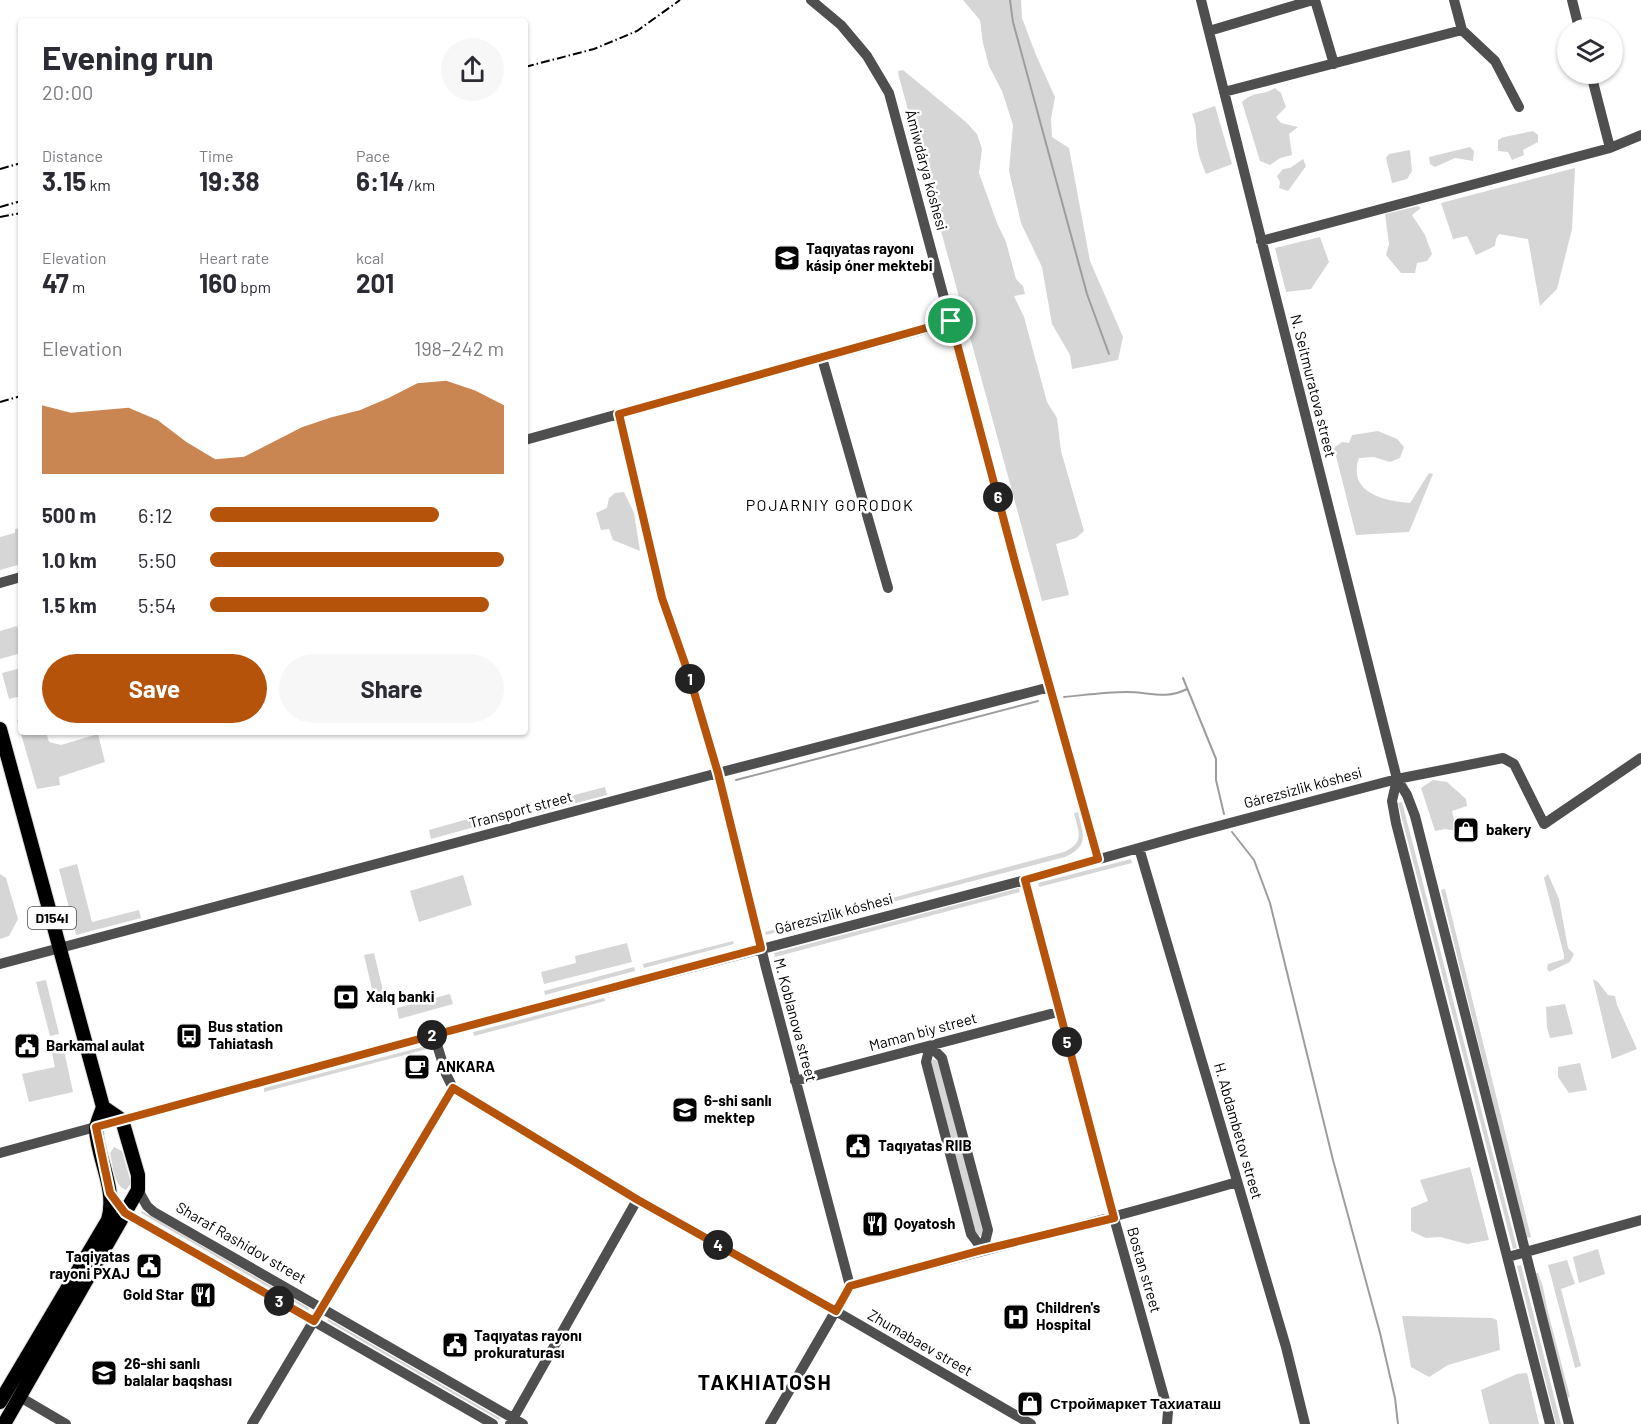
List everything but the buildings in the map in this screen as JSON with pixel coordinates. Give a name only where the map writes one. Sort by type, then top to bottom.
[{"type":"main road","name":"D154l","points":[[0,729],[103,1107]]},
{"type":"main road","points":[[0,1402],[4,1385],[113,1223],[125,1213],[138,1190],[138,1175],[122,1120],[103,1107],[96,1127],[110,1193],[113,1223],[4,1424]]},
{"type":"street","name":"Ámiwdárya kóshesi","points":[[811,0],[841,25],[867,56],[889,93],[1098,859]]},
{"type":"street","name":"N. Seitmuratova street","points":[[1202,0],[1397,779]]},
{"type":"street","points":[[1209,31],[1314,0],[1334,64]]},
{"type":"street","points":[[1454,0],[1462,30],[1495,61],[1519,107]]},
{"type":"street","points":[[1572,0],[1576,18]]},
{"type":"street","points":[[1224,92],[1462,30]]},
{"type":"street","points":[[1593,84],[1610,148]]},
{"type":"street","points":[[1261,241],[1610,148],[1641,135]]},
{"type":"street","points":[[528,439],[951,321]]},
{"type":"street","points":[[822,357],[888,588]]},
{"type":"street","name":"M. Koblanova street","points":[[619,414],[662,598],[689,675],[718,773],[795,1081],[850,1286]]},
{"type":"street","points":[[0,583],[18,578]]},
{"type":"street","name":"Transport street","points":[[0,964],[1050,687]]},
{"type":"street","name":"Gárezsizlik kóshesi","points":[[0,1153],[1397,779],[1503,758],[1514,764],[1544,824],[1641,758]]},
{"type":"street","points":[[1397,779],[1407,795],[1415,816],[1569,1424]]},
{"type":"street","points":[[1397,779],[1392,801],[1396,823],[1550,1424]]},
{"type":"street","name":"H. Abdambetov street","points":[[1139,848],[1286,1347],[1305,1424]]},
{"type":"street","name":"Bostan street","points":[[1025,880],[1058,1012],[1168,1411],[1167,1424]]},
{"type":"street","name":"Maman biy street","points":[[795,1081],[1058,1012]]},
{"type":"street","points":[[252,1424],[453,1088],[446,1074],[434,1035]]},
{"type":"street","points":[[930,1046],[942,1058],[988,1230],[982,1250]]},
{"type":"street","points":[[930,1046],[926,1062],[971,1234],[982,1250]]},
{"type":"street","name":"Zhumabaev street","points":[[453,1088],[638,1200],[1031,1424]]},
{"type":"street","points":[[770,1424],[850,1286],[982,1250],[1114,1218],[1237,1182]]},
{"type":"street","name":"Sharaf Rashidov street","points":[[138,1190],[147,1206],[154,1212],[515,1422]]},
{"type":"street","name":"Sharaf Rashidov street","points":[[110,1193],[125,1213],[493,1424]]},
{"type":"street","points":[[515,1422],[638,1200]]},
{"type":"street","points":[[1508,1257],[1641,1220]]},
{"type":"street","points":[[20,1397],[66,1424]]},
{"type":"shaded area","points":[[963,0],[1021,0],[1022,18],[1055,97],[1051,119],[1052,137],[1069,148],[1090,261],[1123,337],[1118,360],[1072,369],[1070,355],[1052,324],[1042,267],[1021,223],[1009,171],[1013,125],[1002,91],[989,66],[980,20]]},
{"type":"shaded area","points":[[903,70],[966,122],[977,134],[982,149],[979,173],[1006,242],[1016,279],[1023,286],[1025,294],[1014,296],[1024,317],[1047,402],[1057,418],[1061,451],[1084,531],[1076,538],[1056,544],[1069,595],[1042,601],[899,77],[898,71]]},
{"type":"shaded area","points":[[1275,88],[1281,93],[1286,107],[1276,117],[1281,123],[1298,127],[1289,134],[1292,155],[1280,158],[1270,165],[1260,161],[1242,102],[1251,96]]},
{"type":"shaded area","points":[[1215,106],[1232,164],[1206,174],[1198,152],[1196,126],[1192,114]]},
{"type":"shaded area","points":[[1533,131],[1538,135],[1538,142],[1523,150],[1524,155],[1512,160],[1508,152],[1498,151],[1498,140]]},
{"type":"shaded area","points":[[1470,147],[1474,151],[1473,161],[1455,158],[1435,167],[1430,164],[1429,157]]},
{"type":"shaded area","points":[[1410,150],[1412,171],[1407,179],[1392,183],[1386,158],[1389,154]]},
{"type":"shaded area","points":[[1303,159],[1306,166],[1288,191],[1279,188],[1280,182],[1277,176],[1283,169],[1290,168]]},
{"type":"shaded area","points":[[1575,168],[1572,229],[1557,289],[1540,306],[1528,239],[1499,234],[1495,246],[1476,255],[1467,236],[1453,239],[1441,203]]},
{"type":"shaded area","points":[[1418,206],[1421,208],[1412,215],[1425,235],[1432,254],[1427,261],[1417,263],[1415,273],[1401,273],[1386,255],[1389,244],[1385,214]]},
{"type":"shaded area","points":[[1320,237],[1329,262],[1311,289],[1286,292],[1275,248]]},
{"type":"shaded area","points":[[1378,431],[1397,439],[1404,447],[1400,458],[1390,462],[1374,457],[1359,458],[1358,479],[1363,487],[1379,497],[1410,503],[1429,473],[1433,474],[1409,532],[1356,535],[1334,448],[1342,442],[1349,443],[1352,435]]},
{"type":"shaded area","points":[[624,492],[634,513],[640,551],[613,540],[609,529],[601,530],[596,513],[607,508],[609,498],[615,493]]},
{"type":"shaded area","points":[[18,528],[18,565],[0,570],[0,537],[15,533],[15,529]]},
{"type":"shaded area","points":[[17,626],[18,654],[0,659],[0,631]]},
{"type":"shaded area","points":[[18,669],[18,697],[9,699],[2,673]]},
{"type":"shaded area","points":[[21,735],[47,735],[49,742],[61,745],[98,735],[105,762],[59,777],[60,785],[37,789]]},
{"type":"shaded area","points":[[1433,780],[1447,782],[1466,799],[1467,806],[1452,811],[1457,831],[1445,829],[1435,831],[1421,788]]},
{"type":"shaded area","points":[[605,787],[607,795],[538,813],[536,805]]},
{"type":"shaded area","points":[[1402,802],[1517,1248],[1513,1249],[1398,803]]},
{"type":"shaded area","points":[[1078,812],[1083,839],[1073,853],[1065,857],[766,935],[765,932],[1064,852],[1078,841],[1079,831],[1074,813]]},
{"type":"shaded area","points":[[486,814],[489,823],[431,839],[429,830]]},
{"type":"shaded area","points":[[1131,859],[1132,863],[1039,887],[1038,883]]},
{"type":"shaded area","points":[[77,864],[92,922],[139,910],[141,918],[76,935],[59,869]]},
{"type":"shaded area","points":[[0,874],[6,878],[18,919],[9,936],[0,939]]},
{"type":"shaded area","points":[[1548,874],[1559,899],[1568,948],[1574,954],[1570,962],[1549,972],[1548,964],[1564,959],[1564,955],[1544,878]]},
{"type":"shaded area","points":[[463,875],[472,905],[419,922],[410,891]]},
{"type":"shaded area","points":[[1019,888],[1020,892],[775,957],[774,953]]},
{"type":"shaded area","points":[[1445,889],[1531,1237],[1526,1238],[1441,890]]},
{"type":"shaded area","points":[[733,941],[734,944],[644,968],[643,964]]},
{"type":"shaded area","points":[[627,943],[632,962],[544,984],[541,972],[576,963],[575,956]]},
{"type":"shaded area","points":[[374,953],[384,995],[374,997],[364,955]]},
{"type":"shaded area","points":[[634,967],[635,971],[545,995],[544,991]]},
{"type":"shaded area","points":[[1593,979],[1608,995],[1615,996],[1637,1049],[1612,1059]]},
{"type":"shaded area","points":[[46,980],[59,1034],[50,1036],[36,982]]},
{"type":"shaded area","points":[[450,994],[453,1004],[399,1019],[397,1008]]},
{"type":"shaded area","points":[[604,998],[605,1001],[474,1036],[473,1032]]},
{"type":"shaded area","points":[[1565,1004],[1573,1034],[1550,1038],[1546,1007]]},
{"type":"shaded area","points":[[63,1046],[73,1092],[29,1102],[22,1074],[55,1067],[51,1049]]},
{"type":"shaded area","points":[[426,1046],[431,1048],[264,1092],[264,1088]]},
{"type":"shaded area","points":[[933,1059],[938,1061],[984,1233],[981,1236],[976,1235],[930,1064]]},
{"type":"shaded area","points":[[1580,1063],[1587,1090],[1569,1093],[1558,1077],[1558,1067]]},
{"type":"shaded area","points":[[114,1147],[122,1151],[131,1183],[126,1190],[119,1184],[115,1175],[110,1153]]},
{"type":"shaded area","points":[[1470,1167],[1489,1240],[1467,1244],[1440,1237],[1426,1238],[1411,1231],[1411,1208],[1428,1201],[1420,1180]]},
{"type":"shaded area","points":[[142,1211],[309,1308],[308,1310],[141,1213]]},
{"type":"shaded area","points":[[1598,1249],[1605,1274],[1579,1283],[1573,1257]]},
{"type":"shaded area","points":[[1567,1260],[1575,1284],[1561,1289],[1581,1366],[1575,1368],[1548,1265]]},
{"type":"shaded area","points":[[1521,1265],[1561,1424],[1556,1424],[1517,1266]]},
{"type":"shaded area","points":[[1535,1273],[1538,1273],[1543,1287],[1570,1397],[1566,1398]]},
{"type":"shaded area","points":[[1402,1316],[1492,1318],[1497,1320],[1500,1350],[1448,1365],[1429,1377],[1411,1367]]},
{"type":"shaded area","points":[[328,1319],[500,1418],[499,1420],[327,1321]]},
{"type":"shaded area","points":[[1527,1373],[1539,1424],[1489,1424],[1481,1390],[1517,1374]]},
{"type":"waterway","points":[[1010,0],[1013,22],[1087,294],[1109,354]]},
{"type":"waterway","points":[[1183,678],[1216,759],[1216,780],[1224,814]]},
{"type":"waterway","points":[[1064,697],[1119,692],[1165,695],[1187,689]]},
{"type":"waterway","points":[[736,780],[1038,701]]},
{"type":"waterway","points":[[1232,832],[1254,860],[1270,903],[1333,1160],[1380,1333],[1395,1398],[1398,1424]]},
{"type":"railway","points":[[528,66],[594,49],[637,31],[680,0]]},
{"type":"railway","points":[[0,169],[18,164]]},
{"type":"railway","points":[[0,207],[18,202]]},
{"type":"railway","points":[[0,217],[18,214]]},
{"type":"railway","points":[[0,402],[18,397]]},
{"type":"place","name":"Taqıyatas rayonı kásip óner mektebi","points":[[787,258]]},
{"type":"place","name":"bakery","points":[[1466,830]]},
{"type":"place","name":"Xalq banki","points":[[346,997]]},
{"type":"place","name":"Bus station Tahiatash","points":[[189,1036]]},
{"type":"place","name":"Barkamal aulat","points":[[27,1046]]},
{"type":"place","name":"ANKARA","points":[[417,1067]]},
{"type":"place","name":"6-shi sanlı mektep","points":[[685,1110]]},
{"type":"place","name":"Taqıyatas RIIB","points":[[858,1146]]},
{"type":"place","name":"Qoyatosh","points":[[875,1224]]},
{"type":"place","name":"Taqiyatas rayoni PXAJ","points":[[149,1266]]},
{"type":"place","name":"Gold Star","points":[[203,1295]]},
{"type":"place","name":"Children's Hospital","points":[[1016,1317]]},
{"type":"place","name":"Taqıyatas rayonı prokuraturası","points":[[455,1345]]},
{"type":"place","name":"26-shi sanlı balalar baqshası","points":[[104,1373]]},
{"type":"place","name":"Строймаркет Тахиаташ","points":[[1030,1404]]},
{"type":"district","name":"POJARNIY GORODOK","points":[[830,505]]},
{"type":"district","name":"TAKHIATOSH","points":[[765,1383]]},
{"type":"route","points":[[951,321],[1016,566],[1098,859],[1025,880],[1114,1218],[982,1250],[850,1286],[836,1311],[638,1200],[453,1088],[314,1321],[125,1213],[110,1193],[96,1127],[761,948],[718,773],[689,675],[662,598],[619,414],[951,321]]}]
